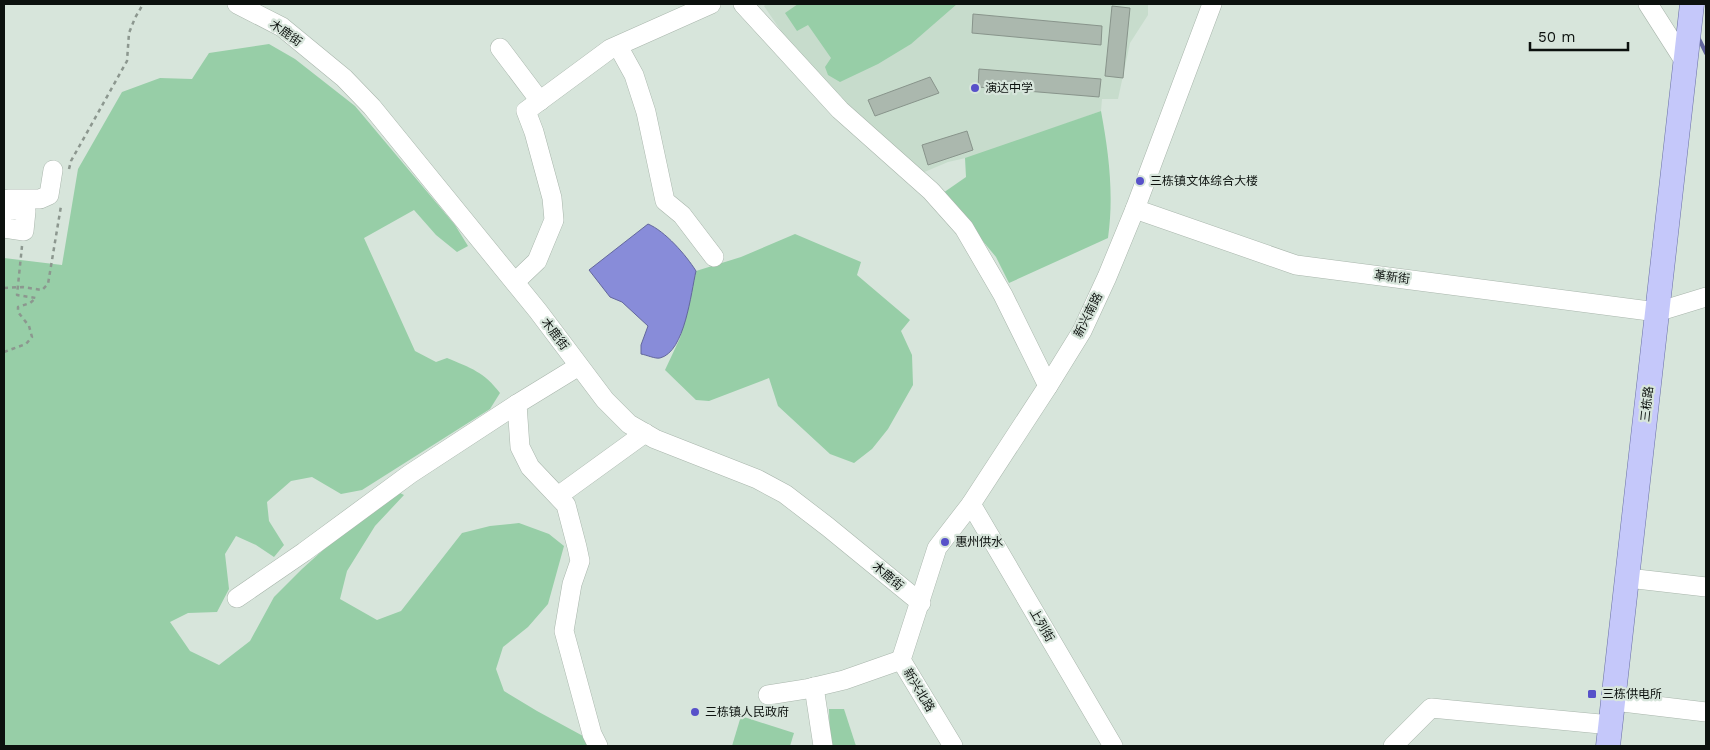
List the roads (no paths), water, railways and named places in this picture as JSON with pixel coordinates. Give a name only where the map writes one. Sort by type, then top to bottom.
[{"type":"main road","name":"三栋路","points":[[1609,735],[1692,4]]},
{"type":"street","name":"木鹿街","points":[[237,4],[282,27],[344,78],[372,107],[515,282],[605,400],[629,424],[655,440],[757,479],[785,494],[920,603]]},
{"type":"street","points":[[515,282],[537,261],[554,220],[552,198],[534,132],[526,111],[610,49],[708,4]]},
{"type":"street","points":[[746,4],[840,110],[931,191],[964,228],[1003,295],[1048,386]]},
{"type":"street","name":"新兴南路","points":[[920,603],[937,548],[971,504],[1082,331],[1135,209],[1212,4]]},
{"type":"street","points":[[1648,4],[1685,62]]},
{"type":"street","points":[[618,46],[634,75],[646,112],[665,200],[682,215],[714,257]]},
{"type":"street","points":[[500,48],[540,101]]},
{"type":"street","points":[[4,203],[8,199],[40,199],[49,195],[60,174]]},
{"type":"street","points":[[4,209],[26,211],[24,230],[4,228]]},
{"type":"street","name":"革新街","points":[[1135,209],[1296,265],[1657,312]]},
{"type":"street","points":[[1657,312],[1706,297]]},
{"type":"street","points":[[237,598],[304,552],[410,474],[579,366]]},
{"type":"street","points":[[517,404],[520,447],[530,466],[566,505],[580,561],[572,584],[564,631],[592,734],[598,746]]},
{"type":"street","points":[[558,496],[645,433]]},
{"type":"street","name":"上列街","points":[[971,504],[1113,746]]},
{"type":"street","points":[[1628,578],[1706,587]]},
{"type":"street","name":"新兴北路","points":[[920,603],[901,660],[953,746]]},
{"type":"street","points":[[768,695],[844,680],[901,660]]},
{"type":"street","points":[[814,687],[823,746]]},
{"type":"street","points":[[1614,701],[1706,712]]},
{"type":"street","points":[[1393,746],[1431,708],[1609,735]]},
{"type":"water","points":[[648,224],[655,227],[675,244],[696,271],[686,320],[681,333],[669,353],[660,358],[641,354],[641,345],[648,326],[622,302],[610,297],[589,270]]},
{"type":"waterway","points":[[1698,37],[1706,53]]},
{"type":"place","name":"演达中学","points":[[975,88]]},
{"type":"place","name":"三栋镇文体综合大楼","points":[[1140,181]]},
{"type":"place","name":"惠州供水","points":[[945,542]]},
{"type":"place","name":"三栋供电所","points":[[1592,694]]},
{"type":"place","name":"三栋镇人民政府","points":[[695,712]]}]
